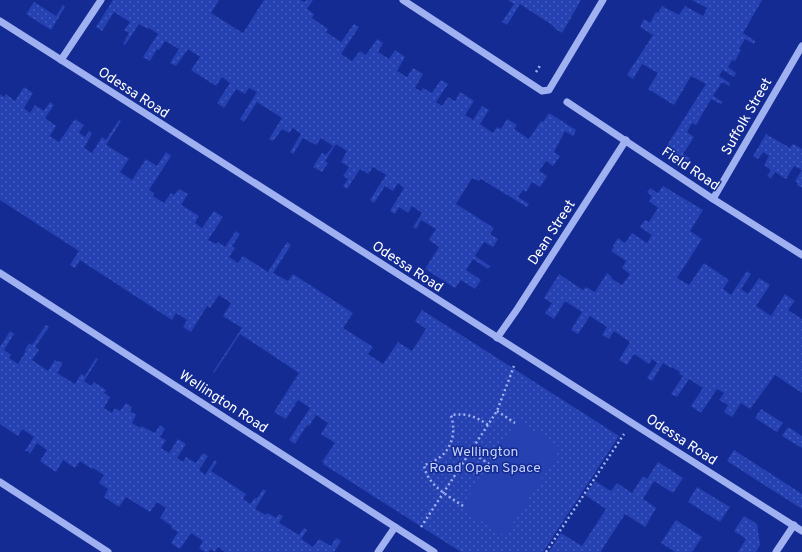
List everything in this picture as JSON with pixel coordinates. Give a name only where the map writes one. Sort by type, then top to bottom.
[{"type":"street","points":[[61,60],[101,0]]},
{"type":"street","points":[[403,0],[542,92],[549,90],[603,0]]},
{"type":"street","name":"Odessa Road","points":[[0,21],[802,531]]},
{"type":"street","name":"Suffolk Street","points":[[713,199],[802,46]]},
{"type":"street","name":"Field Road","points":[[567,102],[713,199],[802,255]]},
{"type":"street","name":"Dean Street","points":[[497,338],[518,308],[626,140]]},
{"type":"street","name":"Wellington Road","points":[[0,273],[434,552]]},
{"type":"street","points":[[0,482],[108,552]]},
{"type":"street","points":[[776,552],[794,526]]},
{"type":"street","points":[[378,552],[395,527]]},
{"type":"path","points":[[409,536],[416,525],[420,528],[444,494],[497,411],[514,366]]},
{"type":"path","points":[[497,411],[515,423]]},
{"type":"path","points":[[463,506],[444,494],[432,483],[425,472],[424,465],[438,459],[449,447],[454,431],[451,415],[468,414],[478,418],[488,425]]},
{"type":"path","points":[[546,552],[632,422]]},
{"type":"path","points":[[471,452],[489,464]]},
{"type":"green space","points":[[113,0],[219,0],[211,13],[243,33],[264,0],[300,0],[305,2],[306,0],[313,0],[307,9],[314,14],[312,18],[328,29],[326,32],[341,42],[354,24],[359,27],[341,54],[352,61],[360,51],[366,55],[377,39],[383,43],[378,52],[389,59],[395,50],[405,57],[397,71],[407,77],[413,68],[423,74],[415,88],[421,91],[423,88],[432,93],[441,80],[448,84],[436,102],[442,106],[448,97],[455,101],[460,92],[474,101],[465,115],[473,120],[482,106],[489,110],[480,124],[493,133],[497,127],[501,129],[507,119],[517,125],[514,129],[529,139],[541,121],[543,122],[549,113],[576,130],[573,136],[565,131],[554,152],[560,156],[553,166],[546,161],[539,171],[547,176],[540,187],[532,182],[526,192],[523,190],[518,197],[529,204],[527,207],[481,179],[479,181],[472,178],[456,204],[494,228],[490,234],[498,239],[493,247],[484,242],[475,256],[490,266],[488,269],[473,259],[466,270],[481,280],[475,289],[461,280],[455,288],[425,269],[439,247],[429,240],[436,229],[421,220],[416,229],[413,227],[422,213],[412,206],[408,213],[399,207],[395,214],[390,211],[404,188],[398,183],[393,191],[385,186],[374,203],[370,200],[386,175],[373,167],[368,174],[360,169],[347,189],[343,186],[348,179],[343,176],[349,167],[341,162],[347,151],[336,144],[325,161],[328,163],[322,172],[313,167],[322,153],[326,155],[333,146],[321,138],[316,145],[303,138],[293,154],[290,152],[301,134],[293,128],[289,133],[282,129],[273,141],[269,139],[282,118],[257,102],[244,122],[240,119],[257,92],[249,88],[245,94],[236,89],[224,108],[217,103],[230,83],[222,77],[216,86],[191,70],[200,57],[188,49],[176,66],[170,63],[179,49],[165,41],[159,50],[157,49],[150,61],[143,57],[158,34],[149,28],[148,29],[139,24],[125,45],[123,44],[129,33],[124,30],[130,22],[114,12],[102,31],[96,27]]},
{"type":"green space","points":[[508,0],[581,0],[562,33],[520,4],[507,25],[502,22],[514,4]]},
{"type":"green space","points":[[692,0],[762,0],[743,33],[755,41],[754,44],[745,39],[739,49],[741,50],[735,61],[732,60],[728,67],[736,73],[734,77],[723,70],[719,76],[730,83],[729,86],[722,82],[713,96],[723,102],[721,104],[711,99],[696,125],[692,123],[687,132],[694,137],[683,154],[690,158],[688,161],[666,147],[706,84],[691,76],[674,105],[648,89],[658,73],[642,64],[633,79],[627,75],[653,35],[640,27],[644,19],[650,23],[656,12],[658,13],[662,6],[679,15],[685,6],[703,16],[707,8]]},
{"type":"green space","points":[[34,2],[56,16],[63,5],[65,7],[51,30],[26,14]]},
{"type":"green space","name":"Wellington Road Open Space","points":[[24,87],[33,93],[24,108],[30,113],[35,105],[44,111],[50,102],[54,105],[45,118],[56,126],[50,136],[59,142],[75,119],[84,125],[79,133],[85,137],[89,131],[92,133],[84,148],[92,153],[102,137],[106,140],[119,120],[121,121],[106,145],[129,159],[120,172],[132,180],[146,159],[157,166],[166,152],[171,156],[149,190],[154,193],[153,196],[164,203],[171,193],[174,195],[179,189],[188,194],[181,205],[199,216],[195,223],[202,228],[214,211],[223,217],[208,240],[216,244],[218,242],[225,247],[236,231],[240,234],[232,246],[235,248],[229,257],[238,263],[243,256],[268,272],[287,242],[291,245],[273,273],[288,281],[293,274],[353,313],[343,328],[373,347],[368,354],[383,364],[398,342],[412,351],[426,329],[415,321],[422,310],[619,436],[543,552],[461,552],[323,464],[324,463],[322,462],[335,443],[321,434],[328,423],[316,415],[309,426],[307,425],[295,444],[289,440],[310,408],[298,400],[286,419],[274,412],[299,373],[240,334],[214,373],[213,372],[242,328],[223,316],[231,303],[219,295],[210,308],[207,306],[191,332],[183,327],[187,320],[176,313],[172,320],[80,260],[75,268],[70,265],[79,251],[0,200],[0,94],[4,97],[6,94],[15,101]]},
{"type":"green space","points":[[766,134],[790,148],[793,144],[802,149],[802,170],[794,166],[786,179],[775,172],[771,178],[767,176],[771,170],[764,165],[769,156],[763,152],[758,159],[753,156]]},
{"type":"green space","points":[[802,170],[802,188],[797,185],[798,183],[795,181]]},
{"type":"green space","points":[[663,186],[703,210],[690,231],[702,239],[677,278],[689,285],[704,263],[729,280],[723,289],[731,295],[747,271],[751,274],[741,289],[748,294],[759,278],[770,285],[756,306],[771,316],[785,294],[795,301],[788,310],[802,319],[802,393],[775,375],[750,409],[741,403],[732,417],[724,412],[728,405],[719,400],[724,393],[717,389],[701,413],[691,406],[703,388],[689,379],[677,397],[671,394],[683,376],[679,374],[680,372],[663,363],[652,381],[647,378],[657,363],[652,359],[649,364],[634,354],[627,365],[619,360],[630,342],[614,331],[609,339],[602,335],[607,327],[590,316],[578,334],[571,330],[582,312],[565,301],[554,319],[545,313],[552,303],[544,298],[559,274],[583,290],[586,287],[595,292],[607,273],[612,277],[611,278],[622,285],[630,274],[622,268],[626,261],[611,251],[614,247],[613,246],[618,238],[625,243],[632,233],[647,243],[652,235],[640,227],[645,220],[649,222],[658,208],[649,201],[652,196],[647,192],[650,188],[658,193]]},
{"type":"green space","points":[[46,325],[49,327],[35,347],[39,350],[32,360],[48,371],[55,360],[63,363],[57,373],[75,384],[81,374],[85,376],[96,358],[98,359],[84,381],[91,386],[94,382],[106,390],[104,393],[110,397],[104,408],[112,413],[115,408],[120,411],[126,403],[132,407],[130,411],[136,415],[132,423],[140,428],[141,426],[155,433],[160,425],[165,429],[160,437],[166,440],[161,448],[169,453],[178,439],[186,444],[177,458],[183,462],[186,457],[196,463],[203,453],[208,456],[199,470],[205,475],[215,460],[217,462],[211,471],[246,494],[243,499],[250,504],[255,498],[257,499],[263,489],[266,491],[255,509],[266,515],[268,513],[276,518],[279,514],[283,516],[279,523],[299,535],[304,528],[307,530],[301,539],[313,547],[319,539],[331,546],[336,538],[341,541],[334,552],[225,552],[218,547],[215,552],[211,549],[208,552],[205,552],[199,548],[203,541],[191,533],[180,549],[171,543],[178,532],[160,518],[166,508],[157,502],[150,512],[126,497],[119,507],[104,497],[108,489],[99,483],[104,475],[93,468],[92,469],[80,461],[75,468],[63,460],[56,472],[40,461],[47,450],[37,443],[30,454],[28,451],[25,451],[34,437],[22,429],[18,436],[0,424],[0,347],[10,331],[14,334],[4,350],[11,355],[9,358],[18,364],[29,343],[32,345]]},
{"type":"green space","points":[[761,409],[783,423],[777,432],[755,418]]},
{"type":"green space","points":[[517,420],[561,448],[505,536],[461,508]]},
{"type":"green space","points":[[788,427],[802,436],[802,448],[782,436]]},
{"type":"green space","points":[[734,450],[802,494],[802,509],[727,461]]},
{"type":"green space","points":[[658,462],[683,478],[673,493],[654,481],[643,499],[656,508],[645,527],[625,514],[601,551],[602,552],[549,552],[561,533],[582,546],[606,509],[585,495],[595,481],[611,491],[617,483],[632,493],[643,476],[647,479]]},
{"type":"green space","points":[[697,487],[730,507],[720,522],[688,502]]},
{"type":"green space","points":[[744,516],[757,524],[760,545],[756,552],[738,552],[746,539],[734,531]]},
{"type":"green space","points":[[676,520],[702,537],[692,552],[675,552],[661,543]]}]
